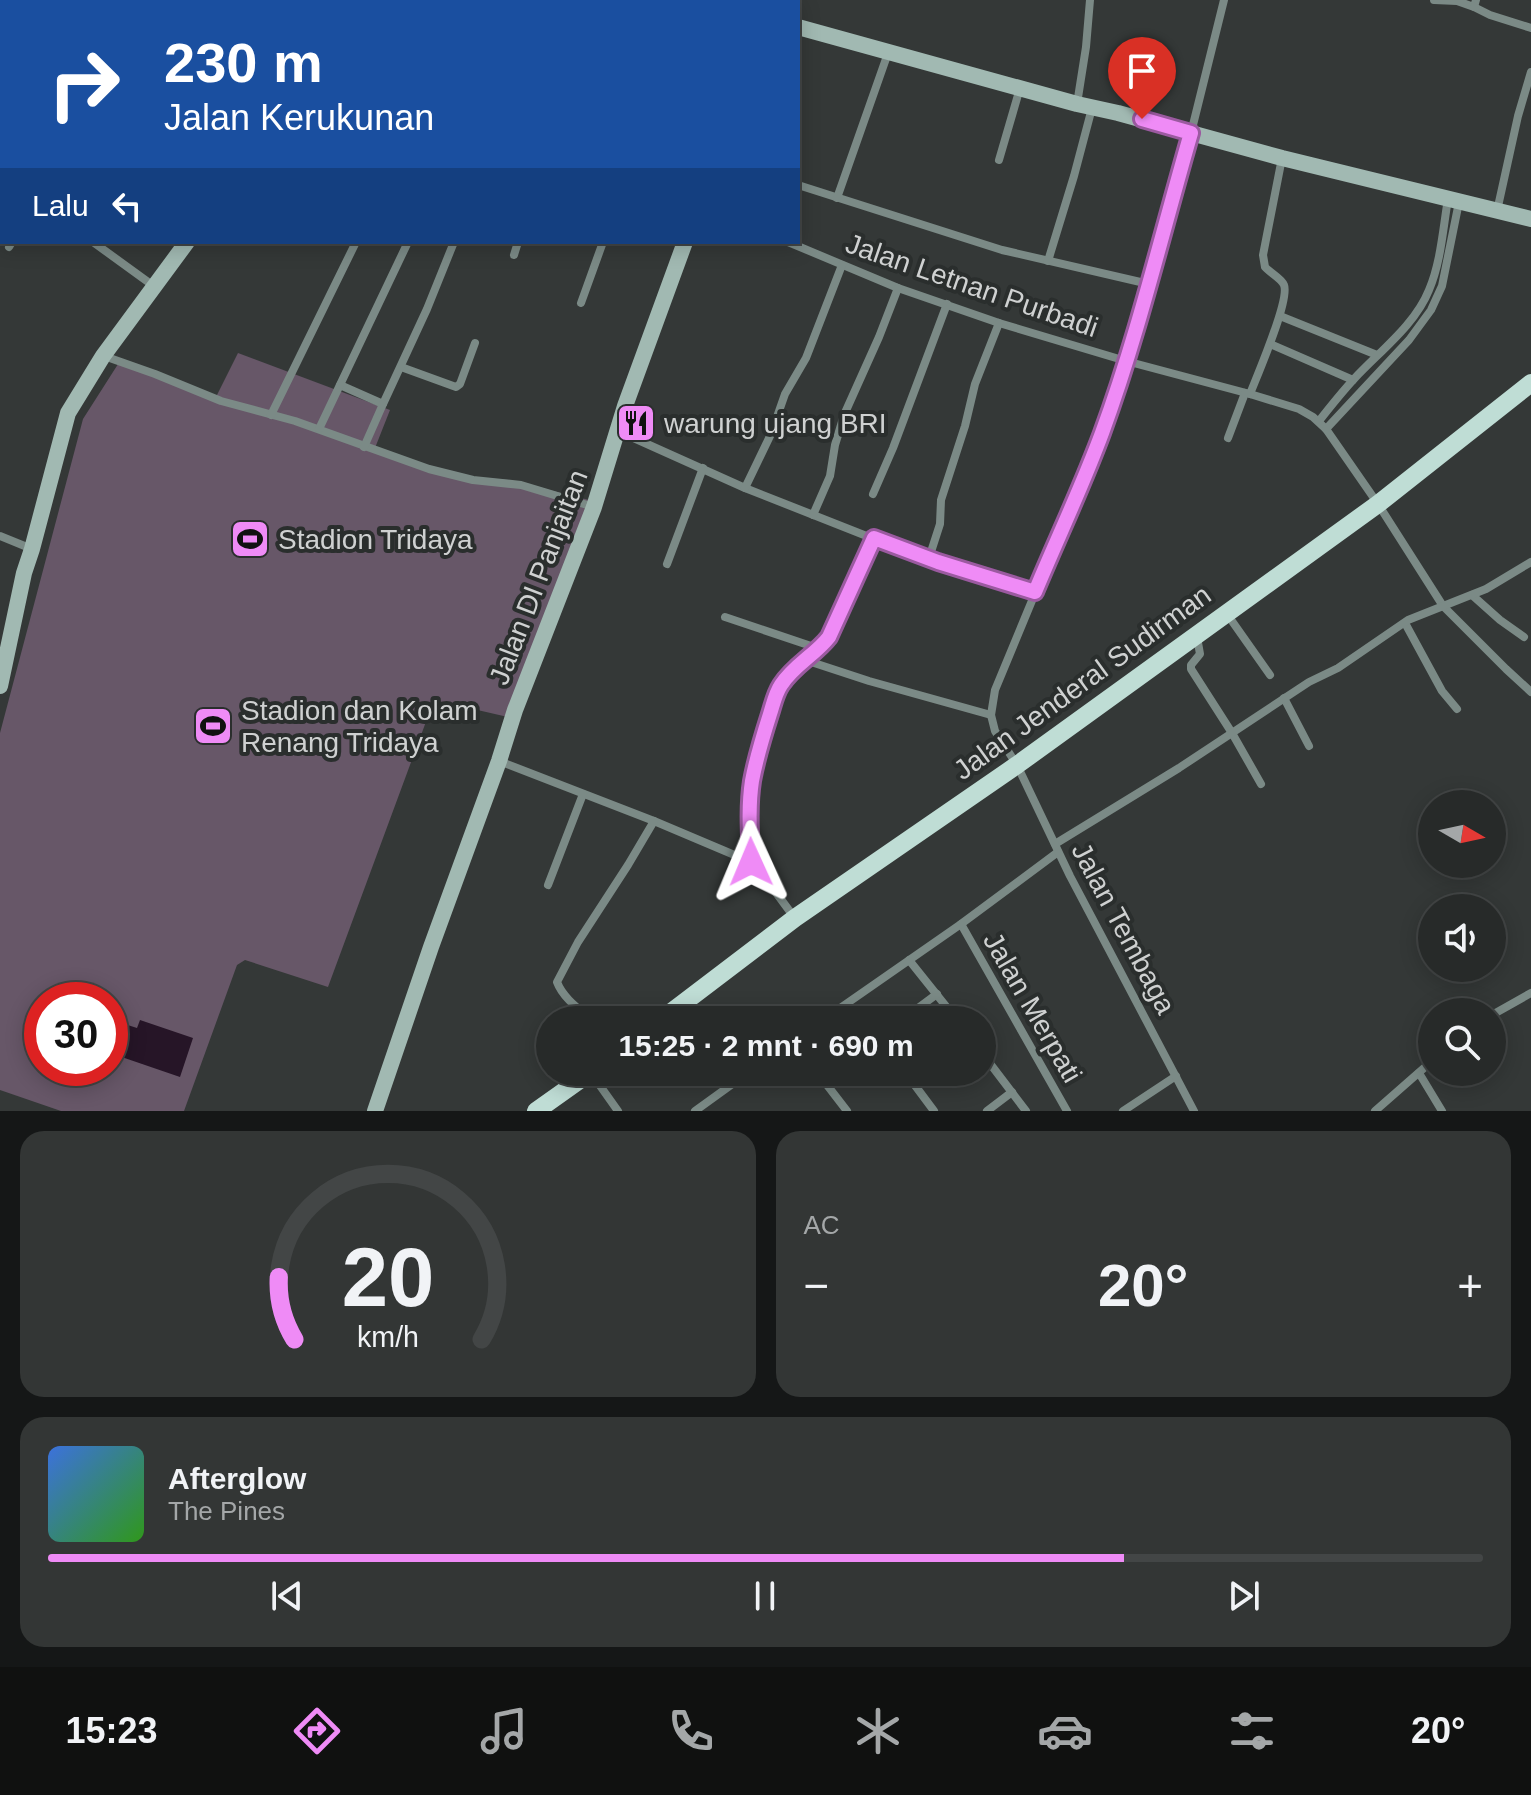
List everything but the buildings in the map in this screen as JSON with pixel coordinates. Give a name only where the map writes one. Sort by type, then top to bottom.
[{"type":"main road","name":"Jalan Jenderal Sudirman","points":[[679,1006],[795,918],[1017,765],[1378,504],[1531,383]]},
{"type":"main road","points":[[536,1111],[571,1086]]},
{"type":"street","points":[[1048,261],[1070,190],[1085,106],[1090,0]]},
{"type":"street","points":[[805,660],[991,715],[995,690],[1101,434],[1126,361],[1191,133],[1224,0]]},
{"type":"street","points":[[1434,0],[1475,3],[1490,15],[1531,28]]},
{"type":"street","points":[[800,28],[1282,158],[1531,219]]},
{"type":"street","points":[[837,198],[888,53]]},
{"type":"street","points":[[1497,211],[1531,72]]},
{"type":"street","points":[[999,160],[1020,88]]},
{"type":"street","points":[[1228,438],[1280,316],[1284,285],[1265,267],[1263,255],[1282,158]]},
{"type":"street","points":[[800,186],[1002,250],[1149,284]]},
{"type":"street","points":[[1319,421],[1411,319],[1429,292],[1453,200]]},
{"type":"street","points":[[1326,429],[1409,340],[1431,310],[1442,286],[1453,200]]},
{"type":"street","points":[[96,244],[155,287]]},
{"type":"street","points":[[0,686],[24,573],[68,413],[103,356],[186,244]]},
{"type":"street","points":[[271,415],[355,244]]},
{"type":"street","points":[[319,429],[407,244]]},
{"type":"street","points":[[364,447],[453,244]]},
{"type":"street","points":[[514,255],[517,244]]},
{"type":"street","points":[[581,303],[602,244]]},
{"type":"street","name":"Jalan DI Panjaitan","points":[[375,1111],[515,710],[594,507],[625,406],[684,244]]},
{"type":"street","name":"Jalan Letnan Purbadi","points":[[793,244],[898,288],[999,323],[1248,393],[1299,409],[1319,421],[1446,605],[1531,692]]},
{"type":"street","points":[[745,488],[771,434],[785,394],[806,358],[842,265]]},
{"type":"street","points":[[813,515],[830,476],[844,415],[898,288]]},
{"type":"street","points":[[873,494],[947,304]]},
{"type":"street","points":[[1280,316],[1377,355]]},
{"type":"street","points":[[929,558],[940,524],[941,500],[975,384],[999,323]]},
{"type":"street","points":[[401,367],[456,387],[460,384],[475,343]]},
{"type":"street","points":[[1270,344],[1353,380]]},
{"type":"street","points":[[103,356],[221,401],[319,429],[455,476],[521,485],[594,507]]},
{"type":"street","points":[[340,385],[383,404]]},
{"type":"street","points":[[618,431],[813,515],[929,558],[1035,592]]},
{"type":"street","points":[[667,564],[703,468]]},
{"type":"street","points":[[0,536],[32,549]]},
{"type":"street","points":[[751,862],[752,780],[765,729],[781,686],[800,663],[820,649],[834,627],[874,538]]},
{"type":"street","points":[[843,1006],[961,924],[1057,848],[1284,698],[1338,668],[1405,623],[1472,595],[1531,562]]},
{"type":"street","points":[[1472,595],[1524,637]]},
{"type":"street","points":[[1226,614],[1270,675]]},
{"type":"street","points":[[725,617],[820,649]]},
{"type":"street","points":[[1405,623],[1442,691],[1457,709]]},
{"type":"street","points":[[1197,636],[1200,654],[1191,669],[1261,784]]},
{"type":"street","points":[[1284,698],[1309,746]]},
{"type":"street","name":"Jalan Tembaga","points":[[991,715],[995,731],[1017,765],[1194,1111]]},
{"type":"street","points":[[499,761],[751,862],[795,918]]},
{"type":"street","points":[[548,885],[583,794]]},
{"type":"street","points":[[576,1006],[563,994],[557,982],[578,942],[654,821]]},
{"type":"street","name":"Jalan Merpati","points":[[961,924],[1067,1111]]},
{"type":"street","points":[[909,960],[946,1006]]},
{"type":"street","points":[[1506,1007],[1531,993]]},
{"type":"street","points":[[921,1006],[937,994]]},
{"type":"street","points":[[996,1071],[1026,1111]]},
{"type":"street","points":[[1375,1111],[1418,1074]]},
{"type":"street","points":[[1123,1111],[1176,1076]]},
{"type":"street","points":[[601,1086],[618,1111]]},
{"type":"street","points":[[695,1111],[730,1086]]},
{"type":"street","points":[[828,1086],[847,1111]]},
{"type":"street","points":[[915,1086],[934,1111]]},
{"type":"street","points":[[1427,1086],[1442,1111]]},
{"type":"street","points":[[987,1111],[1012,1092]]},
{"type":"shaded area","name":"Stadion dan Kolam Renang Tridaya","points":[[238,353],[390,410],[375,448],[458,476],[509,480],[589,500],[512,718],[434,700],[328,987],[245,960],[237,965],[184,1111],[61,1111],[0,1090],[0,733],[83,419],[120,361],[216,397]]},
{"type":"shaded area","points":[[140,1020],[193,1038],[180,1077],[128,1059],[128,1025],[137,1028]]},
{"type":"place","name":"warung ujang BRI","points":[[636,423]]},
{"type":"place","name":"Stadion Tridaya","points":[[250,539]]},
{"type":"place","name":"Stadion dan Kolam Renang Tridaya","points":[[213,726]]},
{"type":"route","points":[[751,862],[752,780],[777,692],[788,675],[820,649],[829,637],[874,538],[938,562],[1035,592],[1110,409],[1191,133],[1142,119]]}]
